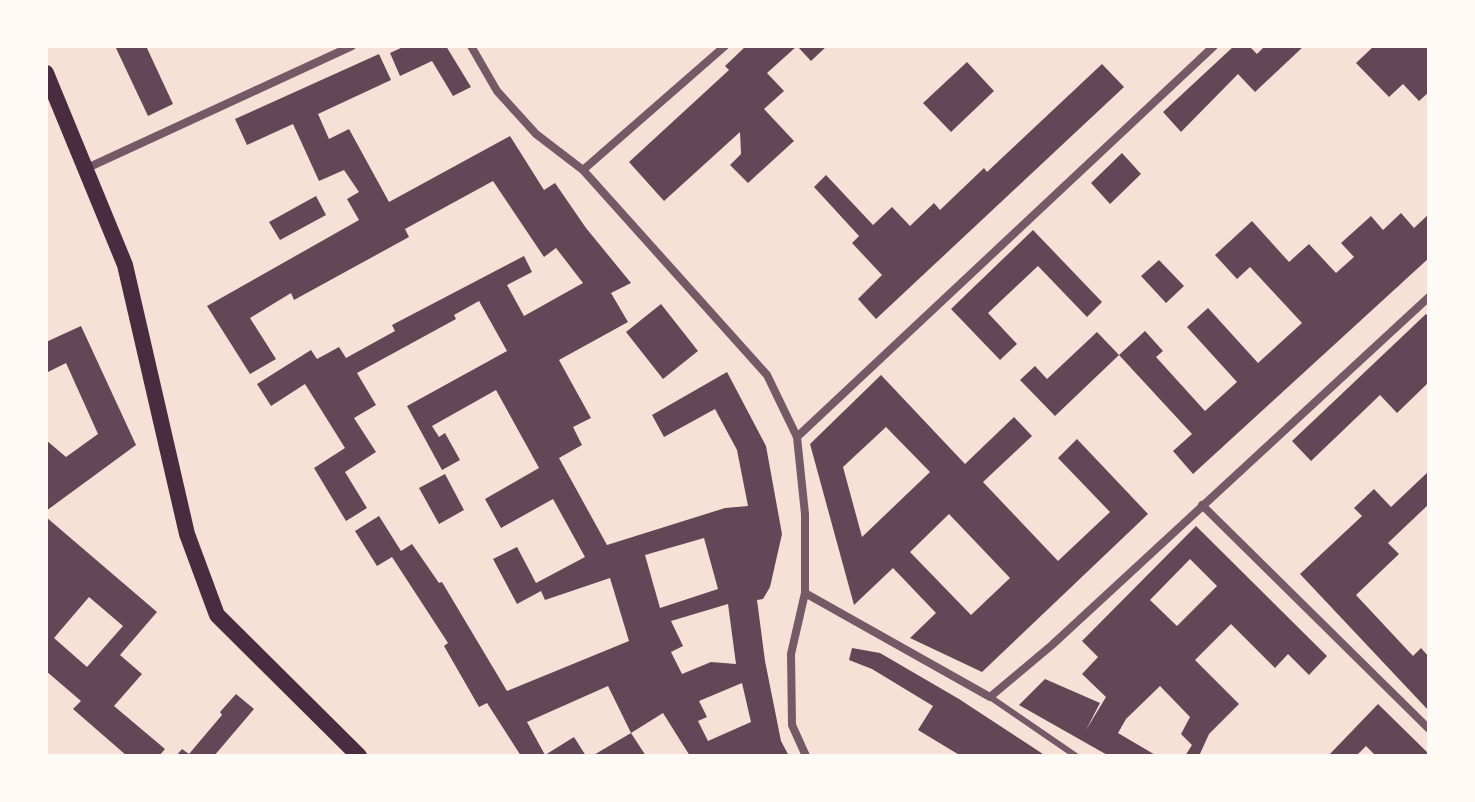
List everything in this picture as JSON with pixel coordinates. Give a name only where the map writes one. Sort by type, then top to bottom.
[{"type":"main road","points":[[46,73],[125,265],[187,534],[217,615],[359,756]]},
{"type":"street","points":[[85,169],[352,46]]},
{"type":"street","points":[[471,46],[497,91],[536,134],[583,170],[767,375],[797,437],[805,514],[805,593],[791,654],[792,725],[806,756]]},
{"type":"street","points":[[583,170],[725,46]]},
{"type":"street","points":[[797,437],[1214,46]]},
{"type":"street","points":[[805,593],[990,697],[1052,645],[1429,298]]},
{"type":"street","points":[[1202,505],[1429,729]]},
{"type":"lane","points":[[990,697],[1076,756]]},
{"type":"building","points":[[115,46],[146,46],[173,104],[148,116]]},
{"type":"building","points":[[405,46],[446,46],[471,87],[453,96],[432,61],[400,76],[390,53]]},
{"type":"building","points":[[746,46],[797,46],[767,73],[784,91],[764,109],[794,141],[748,183],[730,165],[741,154],[740,132],[664,201],[629,162],[729,70],[725,66]]},
{"type":"building","points":[[797,46],[827,46],[811,61]]},
{"type":"building","points":[[1234,46],[1249,46],[1257,54],[1265,46],[1304,46],[1255,92],[1238,74],[1181,132],[1163,112]]},
{"type":"building","points":[[1374,46],[1429,46],[1429,92],[1419,101],[1403,84],[1389,97],[1356,63]]},
{"type":"building","points":[[379,54],[391,80],[318,114],[329,139],[349,129],[389,202],[510,136],[544,190],[555,183],[586,228],[631,283],[611,293],[628,322],[559,360],[591,418],[573,427],[582,445],[559,458],[607,545],[725,508],[748,506],[737,450],[715,409],[664,437],[652,415],[727,372],[766,446],[782,534],[770,587],[763,599],[757,600],[781,741],[789,756],[690,756],[663,713],[631,733],[608,686],[527,722],[545,755],[574,737],[586,756],[521,756],[487,703],[479,707],[444,646],[448,643],[392,557],[377,566],[355,531],[379,516],[401,551],[412,544],[439,583],[442,582],[507,691],[629,641],[610,578],[545,600],[541,591],[517,604],[493,559],[517,547],[536,583],[585,557],[553,499],[501,528],[485,499],[539,468],[496,390],[432,426],[439,437],[445,433],[460,460],[442,470],[407,406],[507,351],[479,301],[454,315],[456,319],[357,373],[376,405],[354,418],[376,452],[345,472],[367,508],[346,521],[314,468],[345,448],[305,384],[271,406],[257,384],[311,350],[317,359],[339,347],[346,358],[395,331],[392,325],[524,256],[532,272],[507,285],[524,316],[583,283],[556,248],[544,257],[493,181],[405,229],[409,237],[294,300],[291,293],[250,318],[276,359],[250,374],[207,306],[359,220],[347,199],[359,192],[344,170],[319,181],[293,124],[247,145],[235,119]],"holes":[[[704,538],[718,589],[660,608],[645,555]],[[728,604],[736,664],[711,662],[682,674],[671,652],[683,646],[671,621]],[[742,683],[751,722],[708,741],[698,721],[707,717],[699,701]]]},
{"type":"building","points":[[967,62],[994,91],[951,132],[923,103]]},
{"type":"building","points":[[1102,64],[1124,87],[876,319],[858,299],[882,275],[852,243],[859,236],[814,187],[826,175],[873,225],[892,207],[910,226],[934,203],[940,210],[984,168],[987,172]]},
{"type":"building","points":[[1122,153],[1141,174],[1110,204],[1091,183]]},
{"type":"building","points":[[316,196],[326,215],[280,240],[269,222]]},
{"type":"building","points":[[1401,213],[1414,228],[1429,214],[1429,258],[1193,474],[1173,451],[1192,434],[1119,355],[1145,331],[1163,351],[1156,357],[1205,411],[1237,382],[1187,327],[1208,308],[1258,363],[1302,323],[1250,267],[1237,279],[1215,255],[1252,221],[1289,262],[1309,244],[1336,273],[1354,257],[1341,243],[1371,216],[1383,230]]},
{"type":"building","points":[[1033,230],[1102,302],[1087,317],[1038,266],[988,313],[1017,344],[1000,360],[951,309]]},
{"type":"building","points":[[1159,260],[1184,286],[1166,303],[1141,276]]},
{"type":"building","points":[[661,304],[698,351],[663,379],[626,332]]},
{"type":"building","points":[[1426,314],[1429,317],[1429,382],[1397,413],[1380,395],[1311,461],[1292,441]]},
{"type":"building","points":[[81,326],[136,445],[46,511],[46,440],[66,457],[98,434],[66,363],[46,373],[46,342]]},
{"type":"building","points":[[1097,332],[1119,355],[1055,416],[1020,380],[1035,366],[1047,379]]},
{"type":"building","points":[[881,375],[965,464],[1014,417],[1032,436],[983,482],[1058,561],[1110,512],[1058,458],[1077,439],[1148,514],[982,672],[910,638],[936,613],[893,568],[854,605],[810,444]],"holes":[[[886,427],[930,472],[862,537],[843,467]],[[949,514],[1010,578],[971,615],[910,552]]]},
{"type":"building","points":[[1429,471],[1429,504],[1388,543],[1399,554],[1356,595],[1413,656],[1421,648],[1429,657],[1429,711],[1300,574],[1362,516],[1354,508],[1374,489],[1391,507]]},
{"type":"building","points":[[445,474],[464,510],[439,524],[419,488]]},
{"type":"building","points":[[46,517],[157,612],[120,655],[142,674],[114,706],[165,749],[159,756],[127,756],[73,709],[81,701],[46,671]],"holes":[[[89,597],[123,626],[87,667],[54,638]]]},
{"type":"building","points":[[1196,526],[1327,656],[1309,675],[1288,654],[1275,668],[1231,624],[1195,660],[1239,704],[1209,734],[1199,756],[1185,756],[1192,745],[1181,734],[1190,717],[1160,686],[1126,719],[1118,733],[1157,756],[1109,756],[1019,705],[1045,679],[1100,703],[1086,730],[1106,697],[1082,674],[1098,657],[1082,641]],"holes":[[[1190,559],[1217,586],[1177,626],[1150,600]]]},
{"type":"building","points":[[852,648],[880,653],[959,699],[1046,756],[961,756],[918,730],[933,706],[872,669],[849,660]]},
{"type":"building","points":[[236,694],[254,709],[214,756],[176,756],[182,749],[189,754]]},
{"type":"building","points":[[1378,704],[1429,756],[1376,756],[1366,746],[1356,756],[1328,756]]},
{"type":"building","points":[[631,733],[646,756],[592,756]]}]
